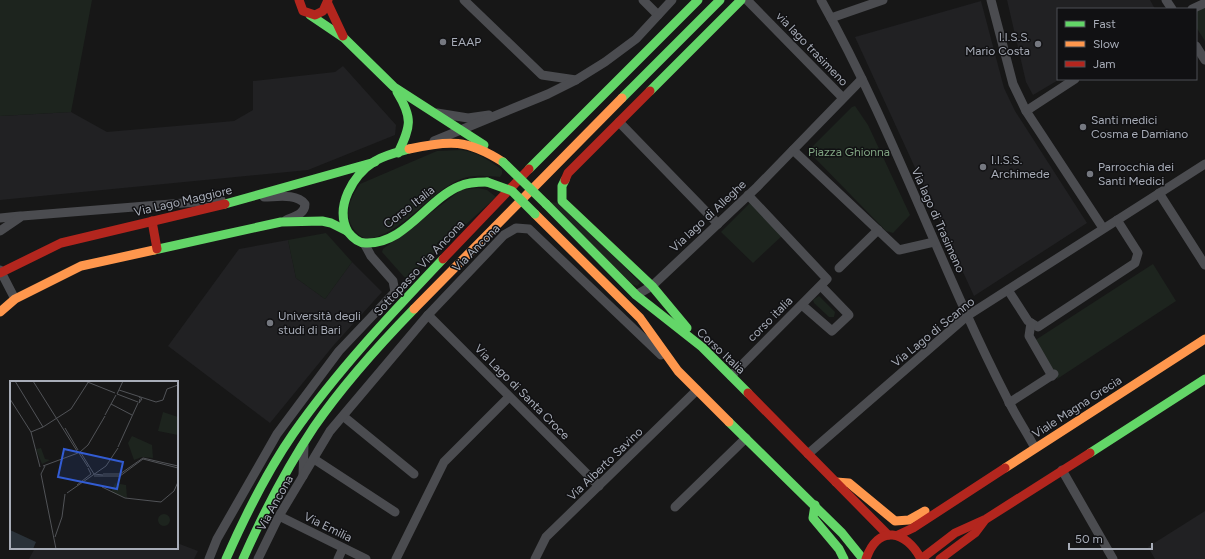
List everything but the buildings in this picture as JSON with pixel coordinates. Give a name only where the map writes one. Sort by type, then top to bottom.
[{"type":"street","points":[[464,0],[542,75],[576,80]]},
{"type":"street","points":[[642,0],[658,15]]},
{"type":"street","points":[[421,146],[463,130],[576,80],[605,62],[636,39],[672,0]]},
{"type":"street","name":"Sottopasso Via Ancona","points":[[226,559],[249,507],[293,434],[350,361],[408,296],[536,162],[698,0]]},
{"type":"street","name":"Via lago di Trasimeno","points":[[821,0],[862,79],[967,316],[1009,403],[1036,448]]},
{"type":"street","points":[[831,18],[883,0]]},
{"type":"street","points":[[991,0],[1013,84],[1026,111],[1103,228]]},
{"type":"street","points":[[298,1],[303,11],[344,38],[394,87],[463,130],[483,144],[503,162]]},
{"type":"street","points":[[717,3],[743,1]]},
{"type":"street","points":[[702,347],[652,286],[562,201],[562,186],[568,173],[743,1]]},
{"type":"street","name":"via lago trasimeno","points":[[743,1],[844,98]]},
{"type":"street","points":[[310,15],[319,14],[328,2],[344,38]]},
{"type":"street","name":"Sottopasso Via Ancona","points":[[243,559],[265,510],[304,443],[326,410],[359,369],[546,174],[717,3]]},
{"type":"street","points":[[1194,8],[1205,3]]},
{"type":"street","points":[[1197,48],[1205,60]]},
{"type":"street","points":[[844,98],[862,79]]},
{"type":"street","points":[[1026,111],[1073,80]]},
{"type":"street","points":[[394,87],[409,110],[411,124],[398,153]]},
{"type":"street","name":"Via lago di Alleghe","points":[[636,294],[652,286],[718,224],[844,98]]},
{"type":"street","points":[[434,112],[468,118],[499,114]]},
{"type":"street","points":[[619,122],[718,224]]},
{"type":"street","name":"Corso Italia","points":[[347,231],[343,220],[345,195],[353,183],[375,162],[421,146],[451,141],[469,144],[485,150],[503,162],[636,294],[702,347],[836,482],[893,535],[908,539],[917,548],[921,559]]},
{"type":"street","points":[[793,150],[899,250],[934,242]]},
{"type":"street","name":"Via Lago Maggiore","points":[[0,272],[61,244],[253,197],[375,162]]},
{"type":"street","points":[[1205,164],[1159,193],[1205,265]]},
{"type":"street","name":"Corso Italia","points":[[364,243],[376,243],[386,240],[458,186],[473,182],[487,182],[512,191],[619,296],[640,318],[678,370],[815,505],[864,559]]},
{"type":"street","name":"Via Lago di Scanno","points":[[808,454],[967,316],[1159,193]]},
{"type":"street","points":[[748,195],[824,283],[849,315],[832,331],[802,304]]},
{"type":"street","points":[[0,218],[253,197],[294,197],[302,199],[305,204],[305,209],[302,213],[281,222]]},
{"type":"street","points":[[0,231],[22,216]]},
{"type":"street","points":[[1008,290],[1030,323],[1038,327],[1135,263],[1138,253],[1117,220]]},
{"type":"street","points":[[152,221],[157,248]]},
{"type":"street","points":[[0,312],[15,299],[81,266],[157,248],[281,222],[322,221],[331,223],[347,231],[354,239],[364,243],[371,256],[393,281],[395,292],[339,351],[277,434],[217,539],[209,559]]},
{"type":"street","name":"Via Ancona","points":[[260,557],[279,516],[330,431],[428,316],[504,235],[516,228],[529,229],[678,370]]},
{"type":"street","points":[[839,268],[878,230]]},
{"type":"street","points":[[0,272],[15,299]]},
{"type":"street","name":"corso italia","points":[[731,376],[824,283]]},
{"type":"street","name":"Via Lago di Santa Croce","points":[[428,316],[599,486]]},
{"type":"street","points":[[1009,403],[1053,375],[1029,336],[1030,323]]},
{"type":"street","name":"Viale Magna Grecia","points":[[864,559],[872,544],[879,538],[913,528],[1205,339]]},
{"type":"street","points":[[921,559],[958,531],[986,518],[1205,379]]},
{"type":"street","name":"Via Alberto Savino","points":[[535,559],[546,537],[697,390]]},
{"type":"street","points":[[396,559],[444,462],[509,396]]},
{"type":"street","points":[[343,416],[414,474]]},
{"type":"street","points":[[268,449],[293,434]]},
{"type":"street","points":[[675,507],[746,438]]},
{"type":"street","points":[[303,477],[304,443]]},
{"type":"street","points":[[314,459],[395,512]]},
{"type":"street","points":[[1062,470],[1113,559]]},
{"type":"street","name":"Corso Italia","points":[[836,482],[849,483],[895,521]]},
{"type":"street","name":"Viale Magna Grecia","points":[[895,521],[909,520],[940,502],[962,496]]},
{"type":"street","points":[[815,505],[813,518],[839,549],[844,559]]},
{"type":"street","name":"Via Emilia","points":[[279,516],[366,559]]},
{"type":"street","points":[[940,559],[975,533],[986,518]]},
{"type":"street","points":[[338,559],[343,548]]},
{"type":"street","points":[[260,557],[270,559]]},
{"type":"shaded area","name":"I.I.S.S. Mario Costa","points":[[1007,0],[1150,0],[1154,8],[1057,8],[1057,80],[1058,80],[1033,95],[1026,82]]},
{"type":"shaded area","name":"I.I.S.S. Archimede","points":[[981,1],[1004,88],[1015,111],[1087,223],[974,296],[855,37]]},
{"type":"shaded area","points":[[343,66],[396,125],[395,135],[308,170],[0,200],[0,116],[71,112],[107,132],[234,121],[253,110],[253,81],[335,72]]},
{"type":"shaded area","name":"Università degli studi di Bari","points":[[288,240],[296,278],[325,299],[352,262],[382,292],[333,346],[270,423],[168,346],[239,249]]},
{"type":"shaded area","points":[[1205,511],[1205,559],[1155,559],[1148,547]]},
{"type":"shaded area","points":[[178,543],[198,551],[194,559],[29,559],[34,549],[178,549]]},
{"type":"green space","points":[[0,0],[92,0],[71,112],[0,116]]},
{"type":"green space","points":[[1205,7],[1205,41],[1197,29],[1197,10]]},
{"type":"green space","name":"Piazza Ghionna","points":[[855,106],[868,125],[910,215],[893,233],[886,231],[812,155],[812,147],[852,107]]},
{"type":"green space","points":[[461,150],[478,155],[488,160],[502,170],[502,174],[500,177],[475,176],[461,179],[438,193],[397,227],[373,238],[369,239],[362,237],[352,227],[348,215],[350,202],[360,184],[437,151]]},
{"type":"green space","points":[[478,188],[487,190],[496,197],[406,279],[382,252],[383,249],[461,190]]},
{"type":"green space","points":[[548,202],[561,203],[640,283],[637,286],[632,284]]},
{"type":"green space","points":[[751,202],[783,235],[753,263],[721,232]]},
{"type":"green space","points":[[326,233],[352,262],[325,299],[296,278],[288,240]]},
{"type":"green space","points":[[1153,264],[1176,301],[1057,379],[1034,341]]},
{"type":"green space","points":[[819,296],[835,312],[834,317],[829,317],[814,303],[813,300]]},
{"type":"traffic: fast","points":[[529,169],[698,0]]},
{"type":"traffic: fast","points":[[622,98],[720,0]]},
{"type":"traffic: fast","points":[[650,91],[741,0]]},
{"type":"traffic: fast","points":[[310,15],[344,38],[394,87],[484,145]]},
{"type":"traffic: fast","points":[[397,92],[408,116],[408,129],[398,153]]},
{"type":"traffic: fast","points":[[409,149],[387,155],[375,161],[360,174],[348,192],[343,212],[344,222],[348,232],[358,241],[363,243],[379,242],[392,237],[404,229],[448,192],[466,184],[487,182]]},
{"type":"traffic: fast","points":[[225,204],[375,162]]},
{"type":"traffic: fast","points":[[503,162],[546,204]]},
{"type":"traffic: fast","points":[[565,180],[562,186],[562,201],[652,286],[687,328]]},
{"type":"traffic: fast","points":[[487,182],[512,191],[535,214]]},
{"type":"traffic: fast","points":[[546,204],[636,295],[702,347],[748,393]]},
{"type":"traffic: fast","points":[[154,250],[281,222],[322,221],[331,223],[347,231]]},
{"type":"traffic: fast","points":[[226,559],[256,495],[293,434],[346,366],[384,322],[443,259]]},
{"type":"traffic: fast","points":[[243,559],[276,492],[314,427],[361,366],[414,309]]},
{"type":"traffic: fast","points":[[1090,453],[1205,379]]},
{"type":"traffic: fast","points":[[729,422],[842,533],[863,559]]},
{"type":"traffic: fast","points":[[815,505],[813,518],[839,549],[844,559]]},
{"type":"traffic: slow","points":[[414,309],[622,98]]},
{"type":"traffic: slow","points":[[409,149],[447,143],[468,145],[490,154],[503,162]]},
{"type":"traffic: slow","points":[[535,214],[640,318],[678,371],[729,422]]},
{"type":"traffic: slow","points":[[0,312],[15,299],[81,266],[154,250]]},
{"type":"traffic: slow","points":[[1005,468],[1205,339]]},
{"type":"traffic: slow","points":[[836,482],[849,483],[895,521],[909,520],[925,511]]},
{"type":"traffic: jam","points":[[299,0],[303,11],[315,15],[323,11],[328,0]]},
{"type":"traffic: jam","points":[[328,4],[343,36]]},
{"type":"traffic: jam","points":[[565,180],[568,173],[650,91]]},
{"type":"traffic: jam","points":[[443,259],[529,169]]},
{"type":"traffic: jam","points":[[0,273],[61,243],[225,204]]},
{"type":"traffic: jam","points":[[152,221],[157,249]]},
{"type":"traffic: jam","points":[[748,393],[888,535]]},
{"type":"traffic: jam","points":[[921,559],[955,533],[986,519],[1090,453]]},
{"type":"traffic: jam","points":[[898,535],[913,528],[1005,468]]},
{"type":"traffic: jam","points":[[940,559],[975,533],[984,521]]},
{"type":"traffic: jam","points":[[866,559],[871,548],[878,540],[885,536],[892,535],[900,537],[908,542],[915,549],[921,559]]},
{"type":"place","name":"EAAP","points":[[443,42]]},
{"type":"place","name":"I.I.S.S. Mario Costa","points":[[1038,44]]},
{"type":"place","name":"Santi medici Cosma e Damiano","points":[[1083,127]]},
{"type":"place","name":"I.I.S.S. Archimede","points":[[983,167]]},
{"type":"place","name":"Parrocchia dei Santi Medici","points":[[1090,174]]},
{"type":"place","name":"Università degli studi di Bari","points":[[270,323]]}]
